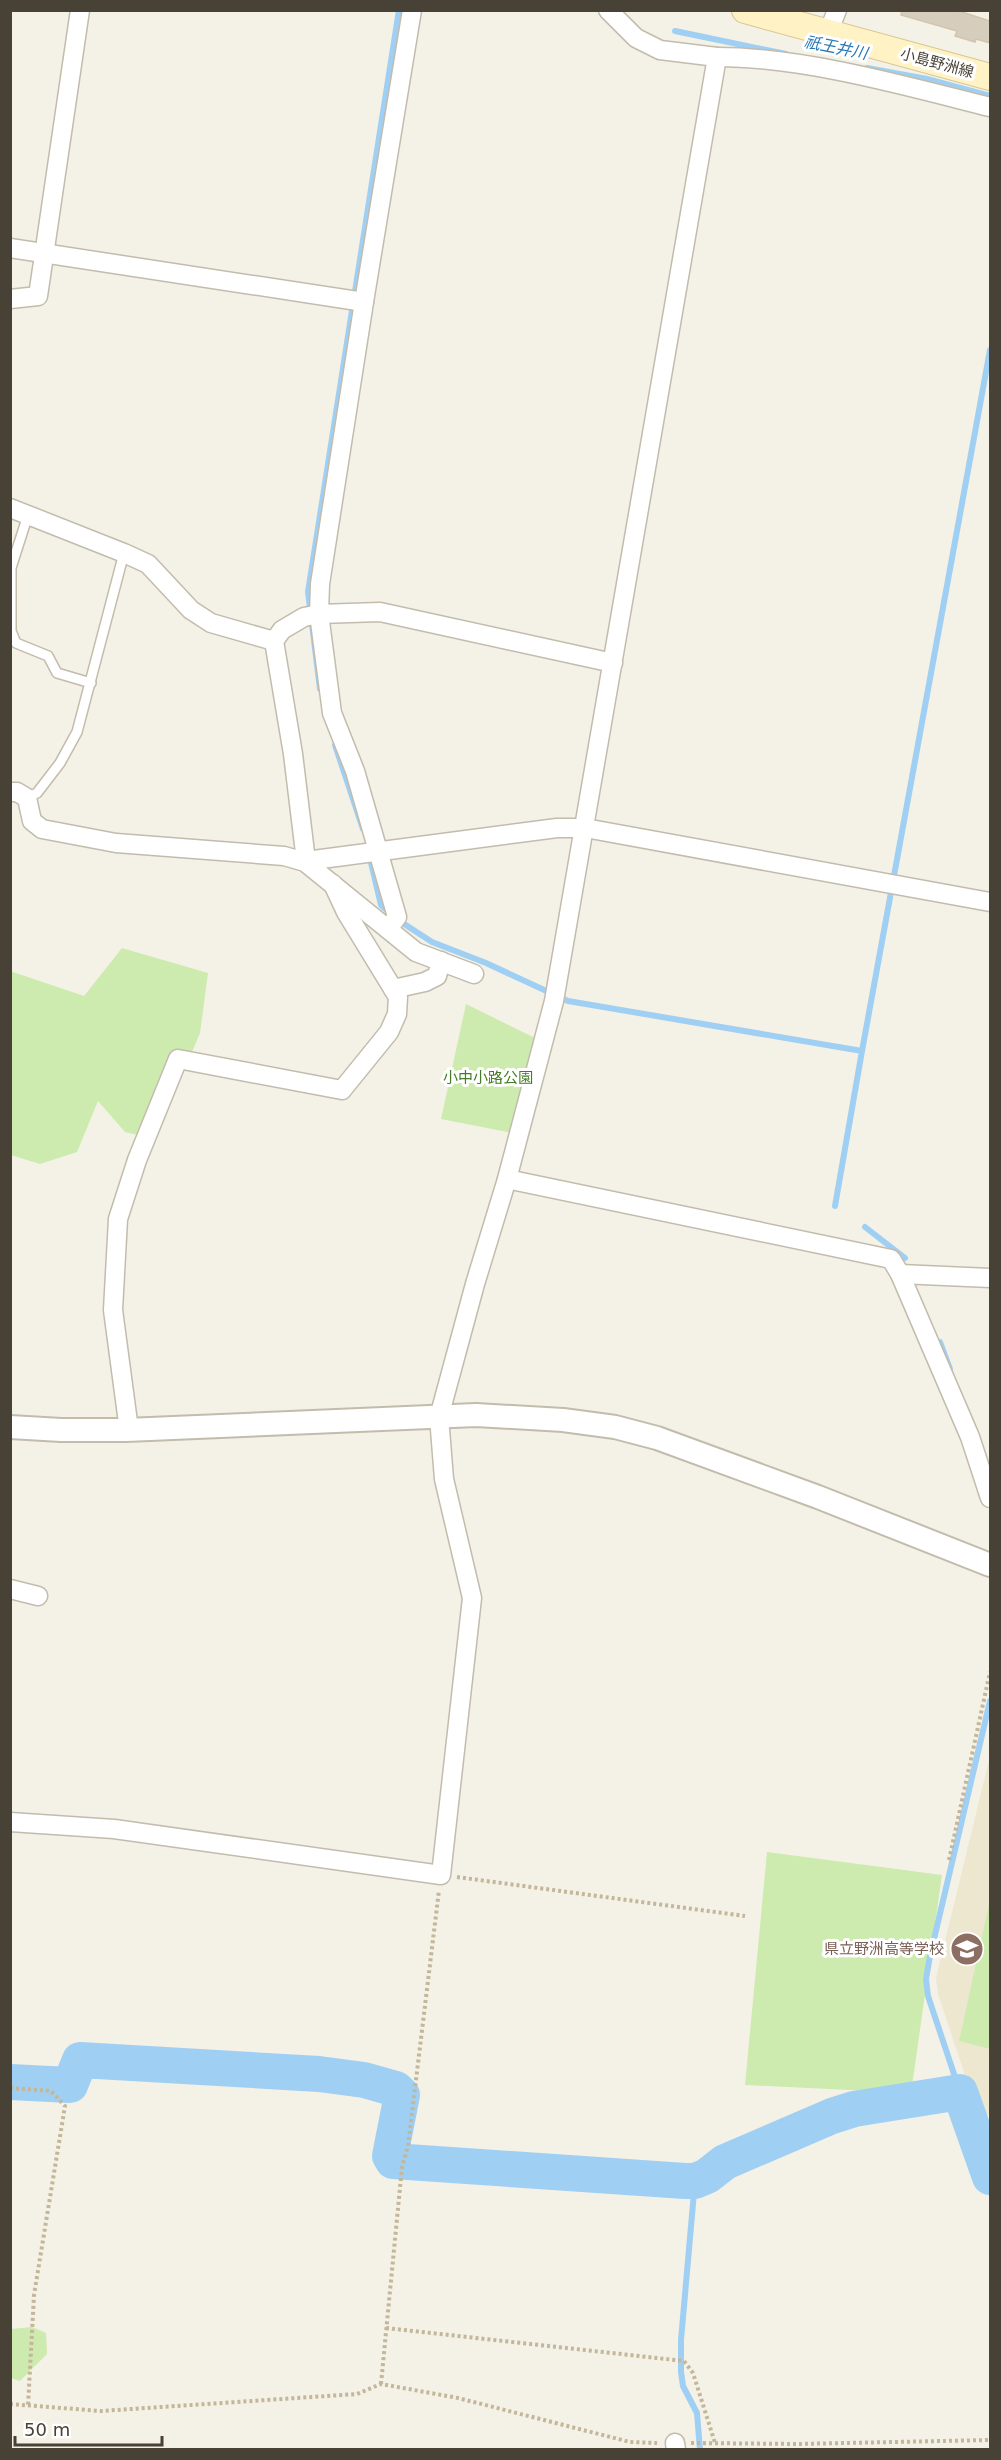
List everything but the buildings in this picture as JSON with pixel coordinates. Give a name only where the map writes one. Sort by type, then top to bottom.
[{"type":"main road","name":"小島野洲線","points":[[745,10],[833,22],[990,77]]},
{"type":"street","points":[[10,299],[38,296],[80,10]]},
{"type":"street","points":[[388,929],[397,917],[355,771],[333,713],[319,614],[320,584],[412,10]]},
{"type":"street","points":[[608,10],[636,38],[660,50],[717,57],[747,57],[846,74],[990,107]]},
{"type":"street","points":[[10,1822],[114,1829],[441,1875],[472,1598],[444,1479],[439,1417],[475,1284],[507,1179],[554,1001],[717,57]]},
{"type":"street","points":[[10,248],[364,302]]},
{"type":"street","points":[[10,508],[148,564],[191,610],[211,623],[274,641]]},
{"type":"street","points":[[613,663],[380,612],[319,614],[304,618],[282,630],[274,641],[293,754],[306,861],[558,828],[585,828],[990,902]]},
{"type":"street","points":[[19,795],[32,821],[42,829],[116,843],[284,856],[305,862],[416,952],[474,974]]},
{"type":"street","points":[[129,1430],[113,1310],[118,1219],[137,1160],[178,1059],[342,1090],[389,1032],[397,1014],[398,997],[346,912],[333,884]]},
{"type":"street","points":[[393,989],[425,982],[437,976],[441,961]]},
{"type":"street","points":[[507,1179],[891,1259],[900,1274],[970,1437],[990,1498]]},
{"type":"street","points":[[900,1274],[990,1278]]},
{"type":"street","points":[[10,1427],[129,1430],[476,1415],[563,1420],[615,1427],[657,1438],[818,1497],[990,1565]]},
{"type":"street","points":[[10,1588],[38,1596]]},
{"type":"lane","points":[[28,515],[11,568],[11,631],[16,643],[48,656],[57,673],[91,683]]},
{"type":"lane","points":[[19,795],[37,793],[60,763],[77,732],[124,553]]},
{"type":"path","points":[[950,1860],[990,1672]]},
{"type":"path","points":[[381,2384],[402,2167],[408,2146],[441,1875],[745,1916]]},
{"type":"path","points":[[10,2088],[51,2091],[64,2106],[34,2295],[28,2406]]},
{"type":"path","points":[[386,2328],[684,2361],[693,2373],[715,2443]]},
{"type":"path","points":[[10,2404],[101,2411],[357,2394],[381,2384],[458,2398],[630,2442],[676,2446],[715,2443],[798,2444],[990,2440]]},
{"type":"shaded area","name":"県立野洲高等学校","points":[[990,1756],[990,2114],[979,2118],[938,1994],[936,1978]]},
{"type":"green space","points":[[122,948],[208,973],[200,1033],[155,1139],[125,1132],[98,1101],[77,1152],[40,1164],[11,1155],[10,971],[84,996]]},
{"type":"green space","name":"小中小路公園","points":[[466,1004],[535,1038],[513,1133],[441,1119]]},
{"type":"green space","points":[[767,1852],[942,1875],[911,2093],[745,2085]]},
{"type":"green space","points":[[990,1900],[990,2049],[959,2041]]},
{"type":"green space","points":[[32,2327],[46,2333],[47,2354],[20,2381],[11,2378],[11,2329]]},
{"type":"waterway","points":[[320,689],[308,592],[399,10]]},
{"type":"waterway","name":"祇王井川","points":[[675,31],[786,54]]},
{"type":"waterway","name":"祇王井川","points":[[867,68],[927,79],[990,96]]},
{"type":"waterway","points":[[862,1051],[990,350]]},
{"type":"waterway","points":[[335,745],[363,829]]},
{"type":"waterway","points":[[369,854],[381,905],[390,913]]},
{"type":"waterway","points":[[398,920],[432,942],[486,963],[568,1001],[862,1051],[835,1206]]},
{"type":"waterway","points":[[865,1227],[905,1258]]},
{"type":"waterway","points":[[940,1342],[950,1369]]},
{"type":"waterway","points":[[960,2092],[928,1996],[926,1979],[990,1701]]},
{"type":"waterway","points":[[10,2082],[70,2085],[80,2060],[319,2074],[364,2080],[396,2089],[402,2095],[390,2156],[393,2161],[685,2181],[695,2181],[707,2176],[725,2162],[832,2116],[854,2109],[960,2092],[990,2177]]},
{"type":"waterway","points":[[695,2181],[681,2340],[681,2372],[683,2386],[697,2413],[700,2450]]},
{"type":"place","name":"県立野洲高等学校","points":[[967,1949]]}]
